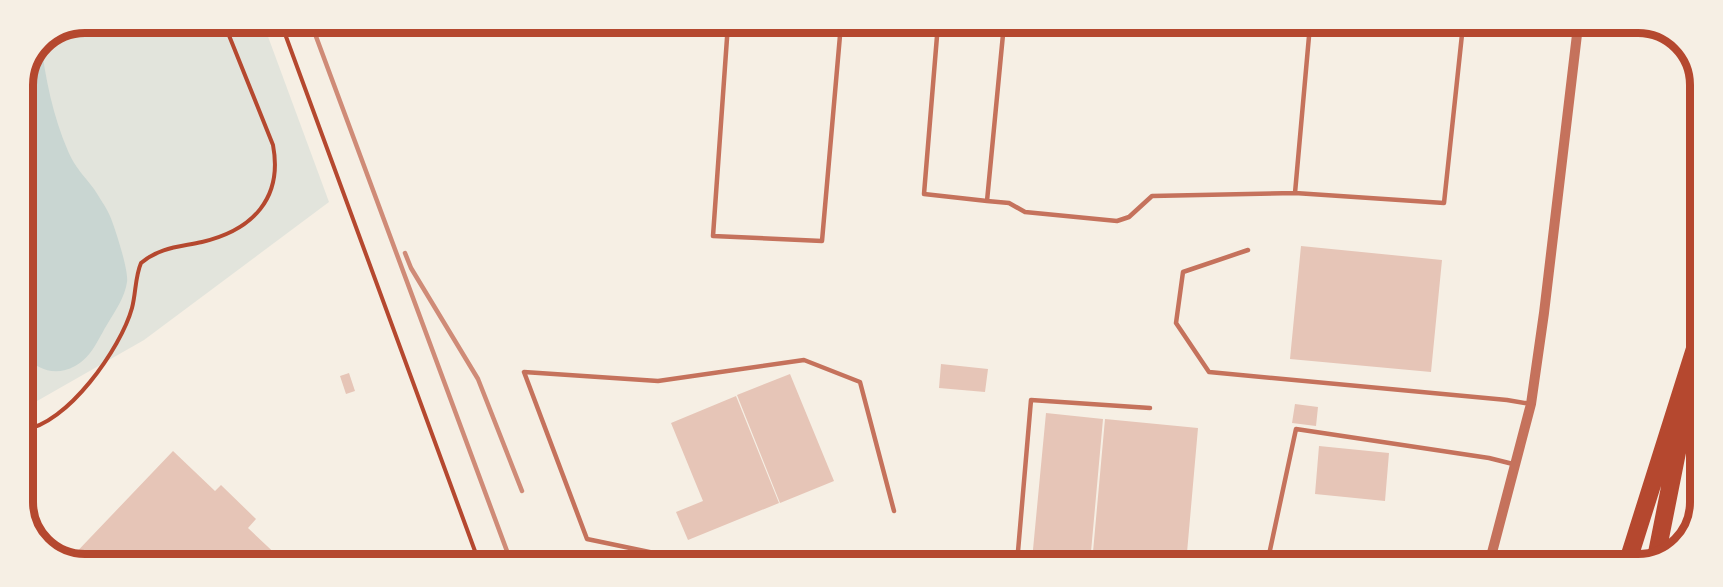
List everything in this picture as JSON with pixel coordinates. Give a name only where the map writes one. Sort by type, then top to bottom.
[{"type":"highway","points":[[1630,554],[1690,364]]},
{"type":"highway","points":[[1658,550],[1690,386]]},
{"type":"street","points":[[1492,554],[1531,404],[1577,33]]},
{"type":"lane","points":[[727,33],[713,236],[822,241],[840,33]]},
{"type":"lane","points":[[937,33],[924,194],[1009,203],[1024,212],[1117,221],[1129,217],[1152,196],[1294,194],[1444,203],[1462,33]]},
{"type":"lane","points":[[987,201],[1003,33]]},
{"type":"lane","points":[[1294,194],[1309,33]]},
{"type":"lane","points":[[1248,250],[1183,272],[1176,323],[1209,372],[1531,404]]},
{"type":"lane","points":[[659,554],[587,539],[524,372],[658,381],[804,360],[860,382],[894,511]]},
{"type":"lane","points":[[1018,554],[1031,400],[1150,408]]},
{"type":"lane","points":[[1269,554],[1296,429],[1490,458],[1516,464]]},
{"type":"path","points":[[33,429],[62,410],[94,376],[123,332],[132,308],[141,263],[161,250],[201,242],[234,231],[248,222],[261,209],[270,193],[276,159],[273,145],[228,33]]},
{"type":"path","points":[[285,33],[476,554]]},
{"type":"shaded area","points":[[267,33],[329,202],[144,340],[33,403],[33,85],[37,65],[48,48],[65,37],[75,34]]},
{"type":"shaded area","points":[[43,55],[50,97],[63,138],[74,162],[110,216],[121,249],[127,282],[122,298],[98,341],[81,362],[61,371],[48,370],[33,363],[33,85],[37,65]]},
{"type":"building","points":[[1301,246],[1442,260],[1431,372],[1290,359]]},
{"type":"building","points":[[941,364],[988,369],[985,392],[939,388]]},
{"type":"building","points":[[349,373],[355,391],[346,394],[340,376]]},
{"type":"building","points":[[790,374],[834,481],[780,503],[737,395]]},
{"type":"building","points":[[736,396],[779,503],[688,540],[676,512],[703,501],[671,423]]},
{"type":"building","points":[[1295,404],[1318,407],[1316,426],[1292,423]]},
{"type":"building","points":[[1046,413],[1103,419],[1091,554],[1033,554]]},
{"type":"building","points":[[1105,419],[1198,428],[1187,554],[1093,554]]},
{"type":"building","points":[[1319,446],[1389,453],[1385,501],[1315,494]]},
{"type":"building","points":[[173,451],[215,491],[221,485],[256,519],[248,528],[276,554],[85,554],[76,553]]},
{"type":"railway","points":[[315,33],[508,554]]},
{"type":"railway","points":[[405,253],[411,268],[478,379],[522,491]]}]
